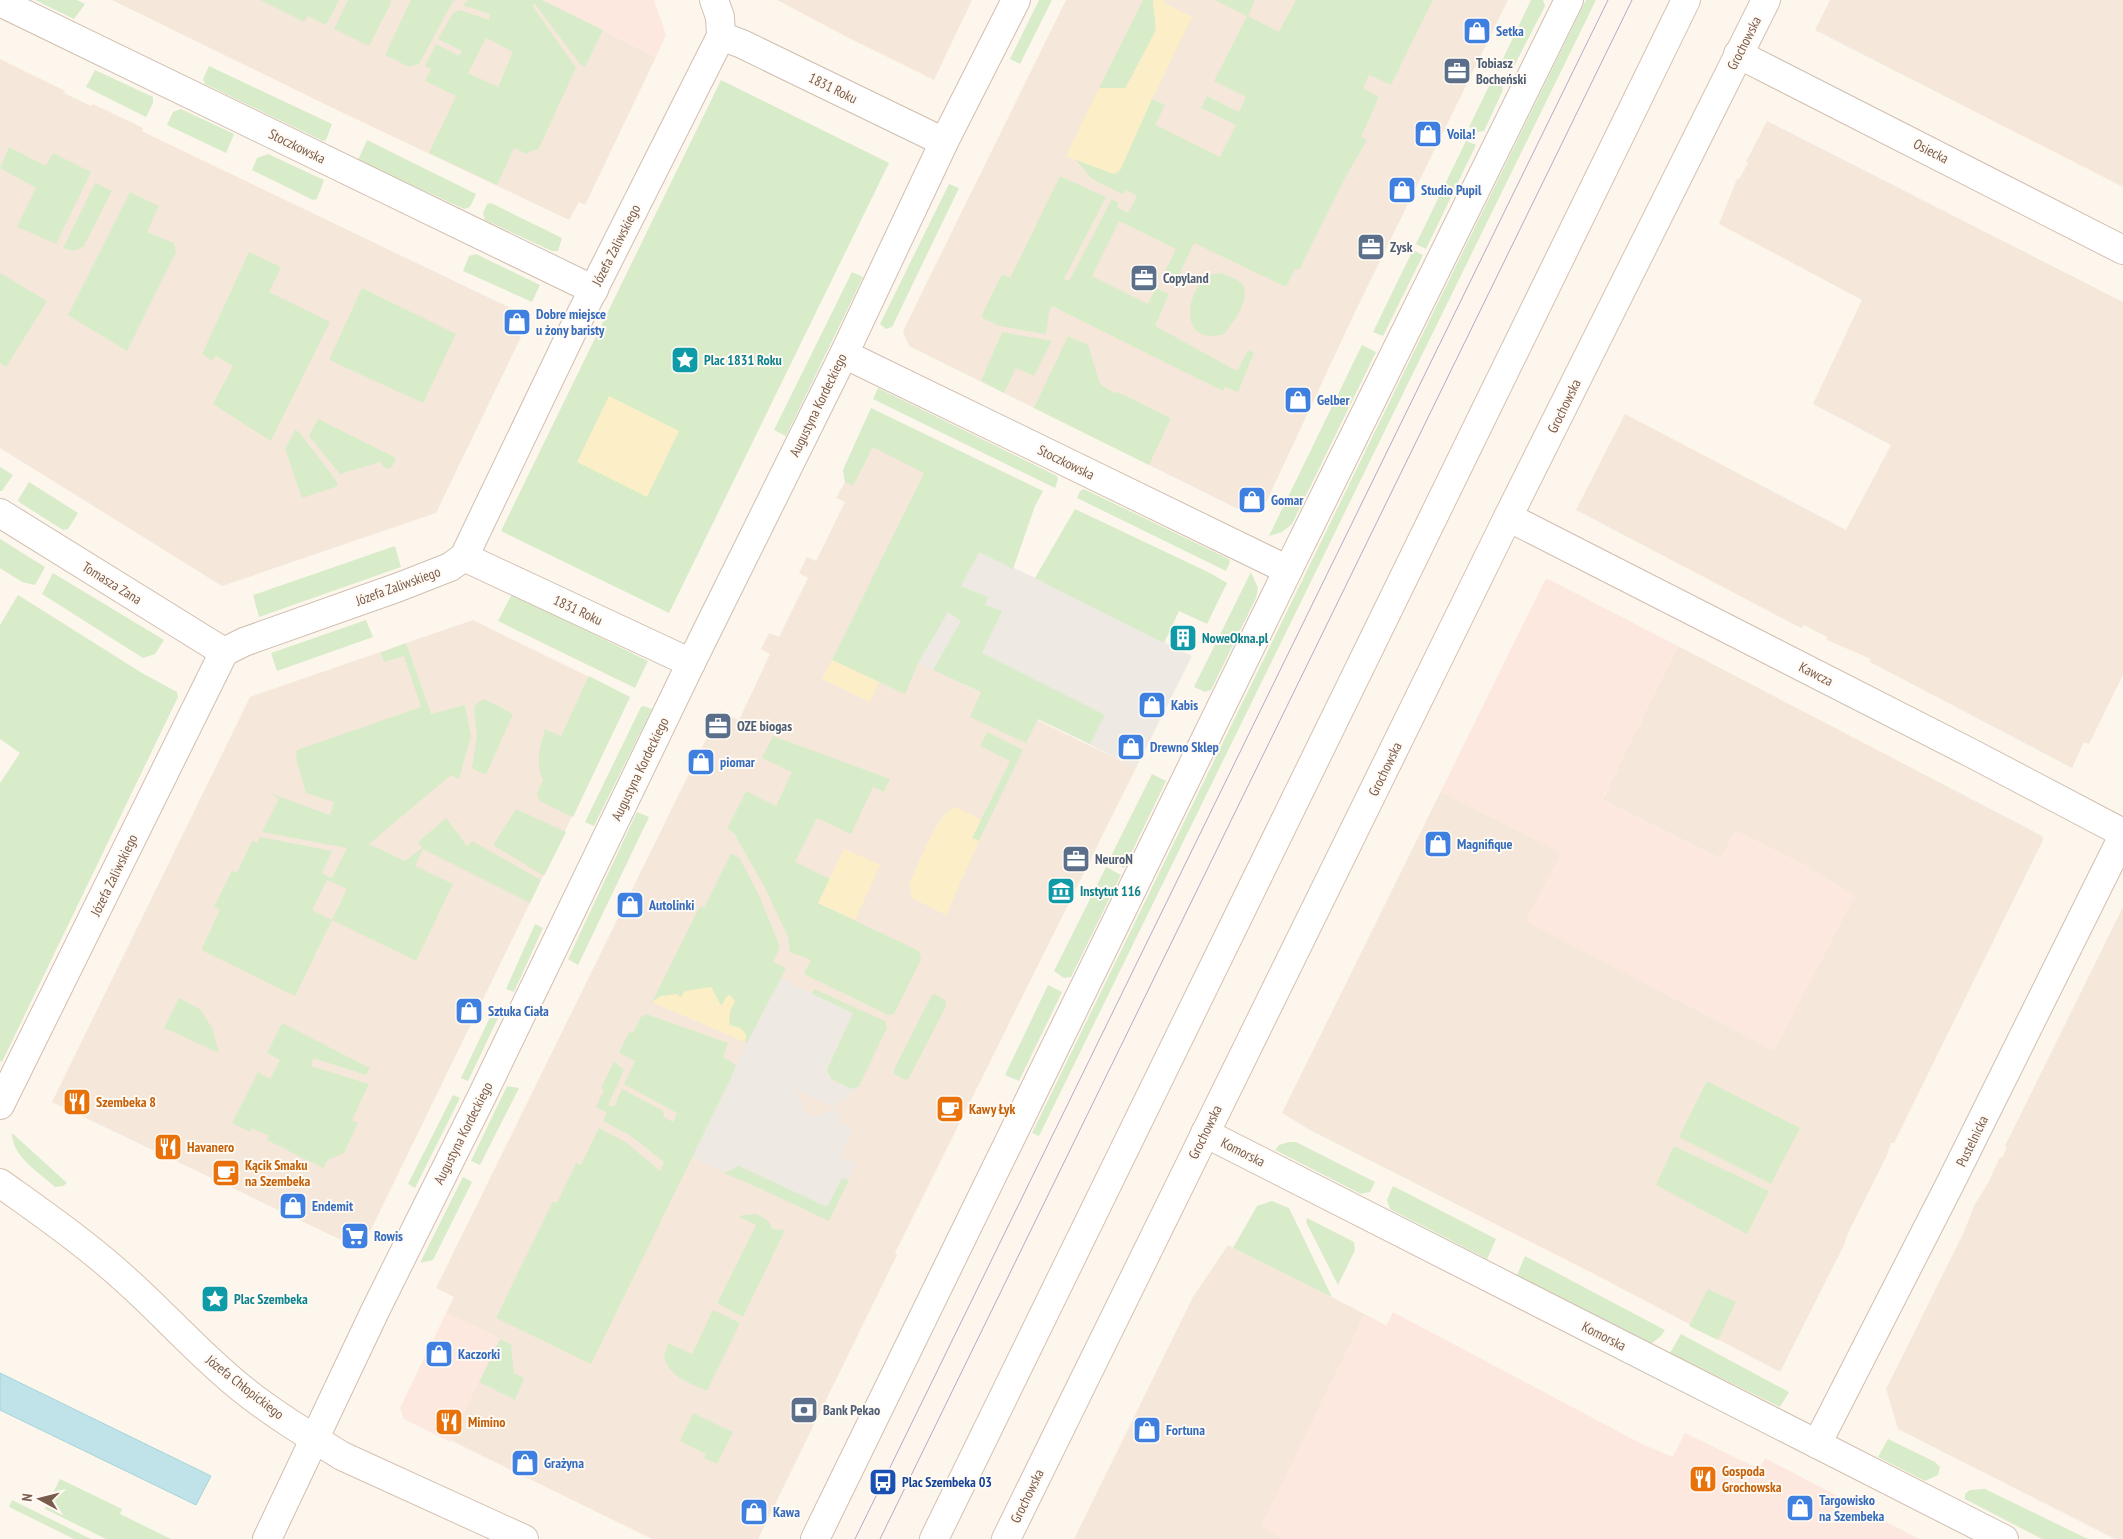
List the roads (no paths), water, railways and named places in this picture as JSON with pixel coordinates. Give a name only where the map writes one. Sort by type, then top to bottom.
[{"type":"street","points":[[714,0],[720,17],[721,36]]},
{"type":"street","name":"Augustyna Kordeckiego","points":[[267,1539],[376,1309],[485,1090],[691,663],[844,354],[944,142],[1016,0]]},
{"type":"street","points":[[815,1539],[1288,570],[1569,0]]},
{"type":"street","points":[[934,1539],[1686,0]]},
{"type":"street","name":"Grochowska","points":[[1006,1539],[1508,517],[1766,0]]},
{"type":"street","name":"Stoczkowska","points":[[0,2],[594,290]]},
{"type":"street","name":"1831 Roku","points":[[721,36],[742,44],[944,142]]},
{"type":"street","name":"Józefa Zaliwskiego","points":[[0,1105],[224,652],[244,642],[450,567],[464,557],[594,290],[721,36]]},
{"type":"street","name":"Osiecka","points":[[1738,54],[2123,250]]},
{"type":"street","name":"Stoczkowska","points":[[844,354],[1288,570]]},
{"type":"street","name":"Tomasza Zana","points":[[0,513],[224,652]]},
{"type":"street","name":"Kawcza","points":[[1508,517],[1971,753],[2123,835]]},
{"type":"street","name":"1831 Roku","points":[[464,557],[691,663]]},
{"type":"street","name":"Pustelnicka","points":[[1817,1444],[1951,1182],[2123,835]]},
{"type":"street","name":"Komorska","points":[[1205,1133],[2004,1539]]},
{"type":"street","name":"Józefa Chłopickiego","points":[[0,1183],[93,1251],[127,1280],[206,1357],[242,1389],[315,1440],[342,1456],[524,1539]]},
{"type":"water","points":[[0,1373],[211,1476],[196,1505],[0,1410]]},
{"type":"tram line","points":[[855,1539],[1608,0]]},
{"type":"tram line","points":[[880,1539],[1632,0]]},
{"type":"place","name":"Setka","points":[[1477,31]]},
{"type":"place","name":"Tobiasz Bocheński","points":[[1457,71]]},
{"type":"place","name":"Voila!","points":[[1428,134]]},
{"type":"place","name":"Studio Pupil","points":[[1402,190]]},
{"type":"place","name":"Zysk","points":[[1371,247]]},
{"type":"place","name":"Copyland","points":[[1144,278]]},
{"type":"place","name":"Dobre miejsce u żony baristy","points":[[517,322]]},
{"type":"place","name":"Plac 1831 Roku","points":[[685,360]]},
{"type":"place","name":"Gelber","points":[[1298,400]]},
{"type":"place","name":"Gomar","points":[[1252,500]]},
{"type":"place","name":"NoweOkna.pl","points":[[1183,638]]},
{"type":"place","name":"Kabis","points":[[1152,705]]},
{"type":"place","name":"OZE biogas","points":[[718,726]]},
{"type":"place","name":"Drewno Sklep","points":[[1131,747]]},
{"type":"place","name":"piomar","points":[[701,762]]},
{"type":"place","name":"Magnifique","points":[[1438,844]]},
{"type":"place","name":"NeuroN","points":[[1076,859]]},
{"type":"place","name":"Instytut 116","points":[[1061,891]]},
{"type":"place","name":"Autolinki","points":[[630,905]]},
{"type":"place","name":"Sztuka Ciała","points":[[469,1011]]},
{"type":"place","name":"Szembeka 8","points":[[77,1102]]},
{"type":"place","name":"Kawy Łyk","points":[[950,1109]]},
{"type":"place","name":"Havanero","points":[[168,1147]]},
{"type":"place","name":"Kącik Smaku na Szembeka","points":[[226,1173]]},
{"type":"place","name":"Endemit","points":[[293,1206]]},
{"type":"place","name":"Rowis","points":[[355,1236]]},
{"type":"place","name":"Plac Szembeka","points":[[215,1299]]},
{"type":"place","name":"Kaczorki","points":[[439,1354]]},
{"type":"place","name":"Bank Pekao","points":[[804,1410]]},
{"type":"place","name":"Mimino","points":[[449,1422]]},
{"type":"place","name":"Fortuna","points":[[1147,1430]]},
{"type":"place","name":"Grażyna","points":[[525,1463]]},
{"type":"place","name":"Gospoda Grochowska","points":[[1703,1479]]},
{"type":"place","name":"Plac Szembeka 03","points":[[883,1482]]},
{"type":"place","name":"Targowisko na Szembeka","points":[[1800,1508]]},
{"type":"place","name":"Kawa","points":[[754,1512]]}]
